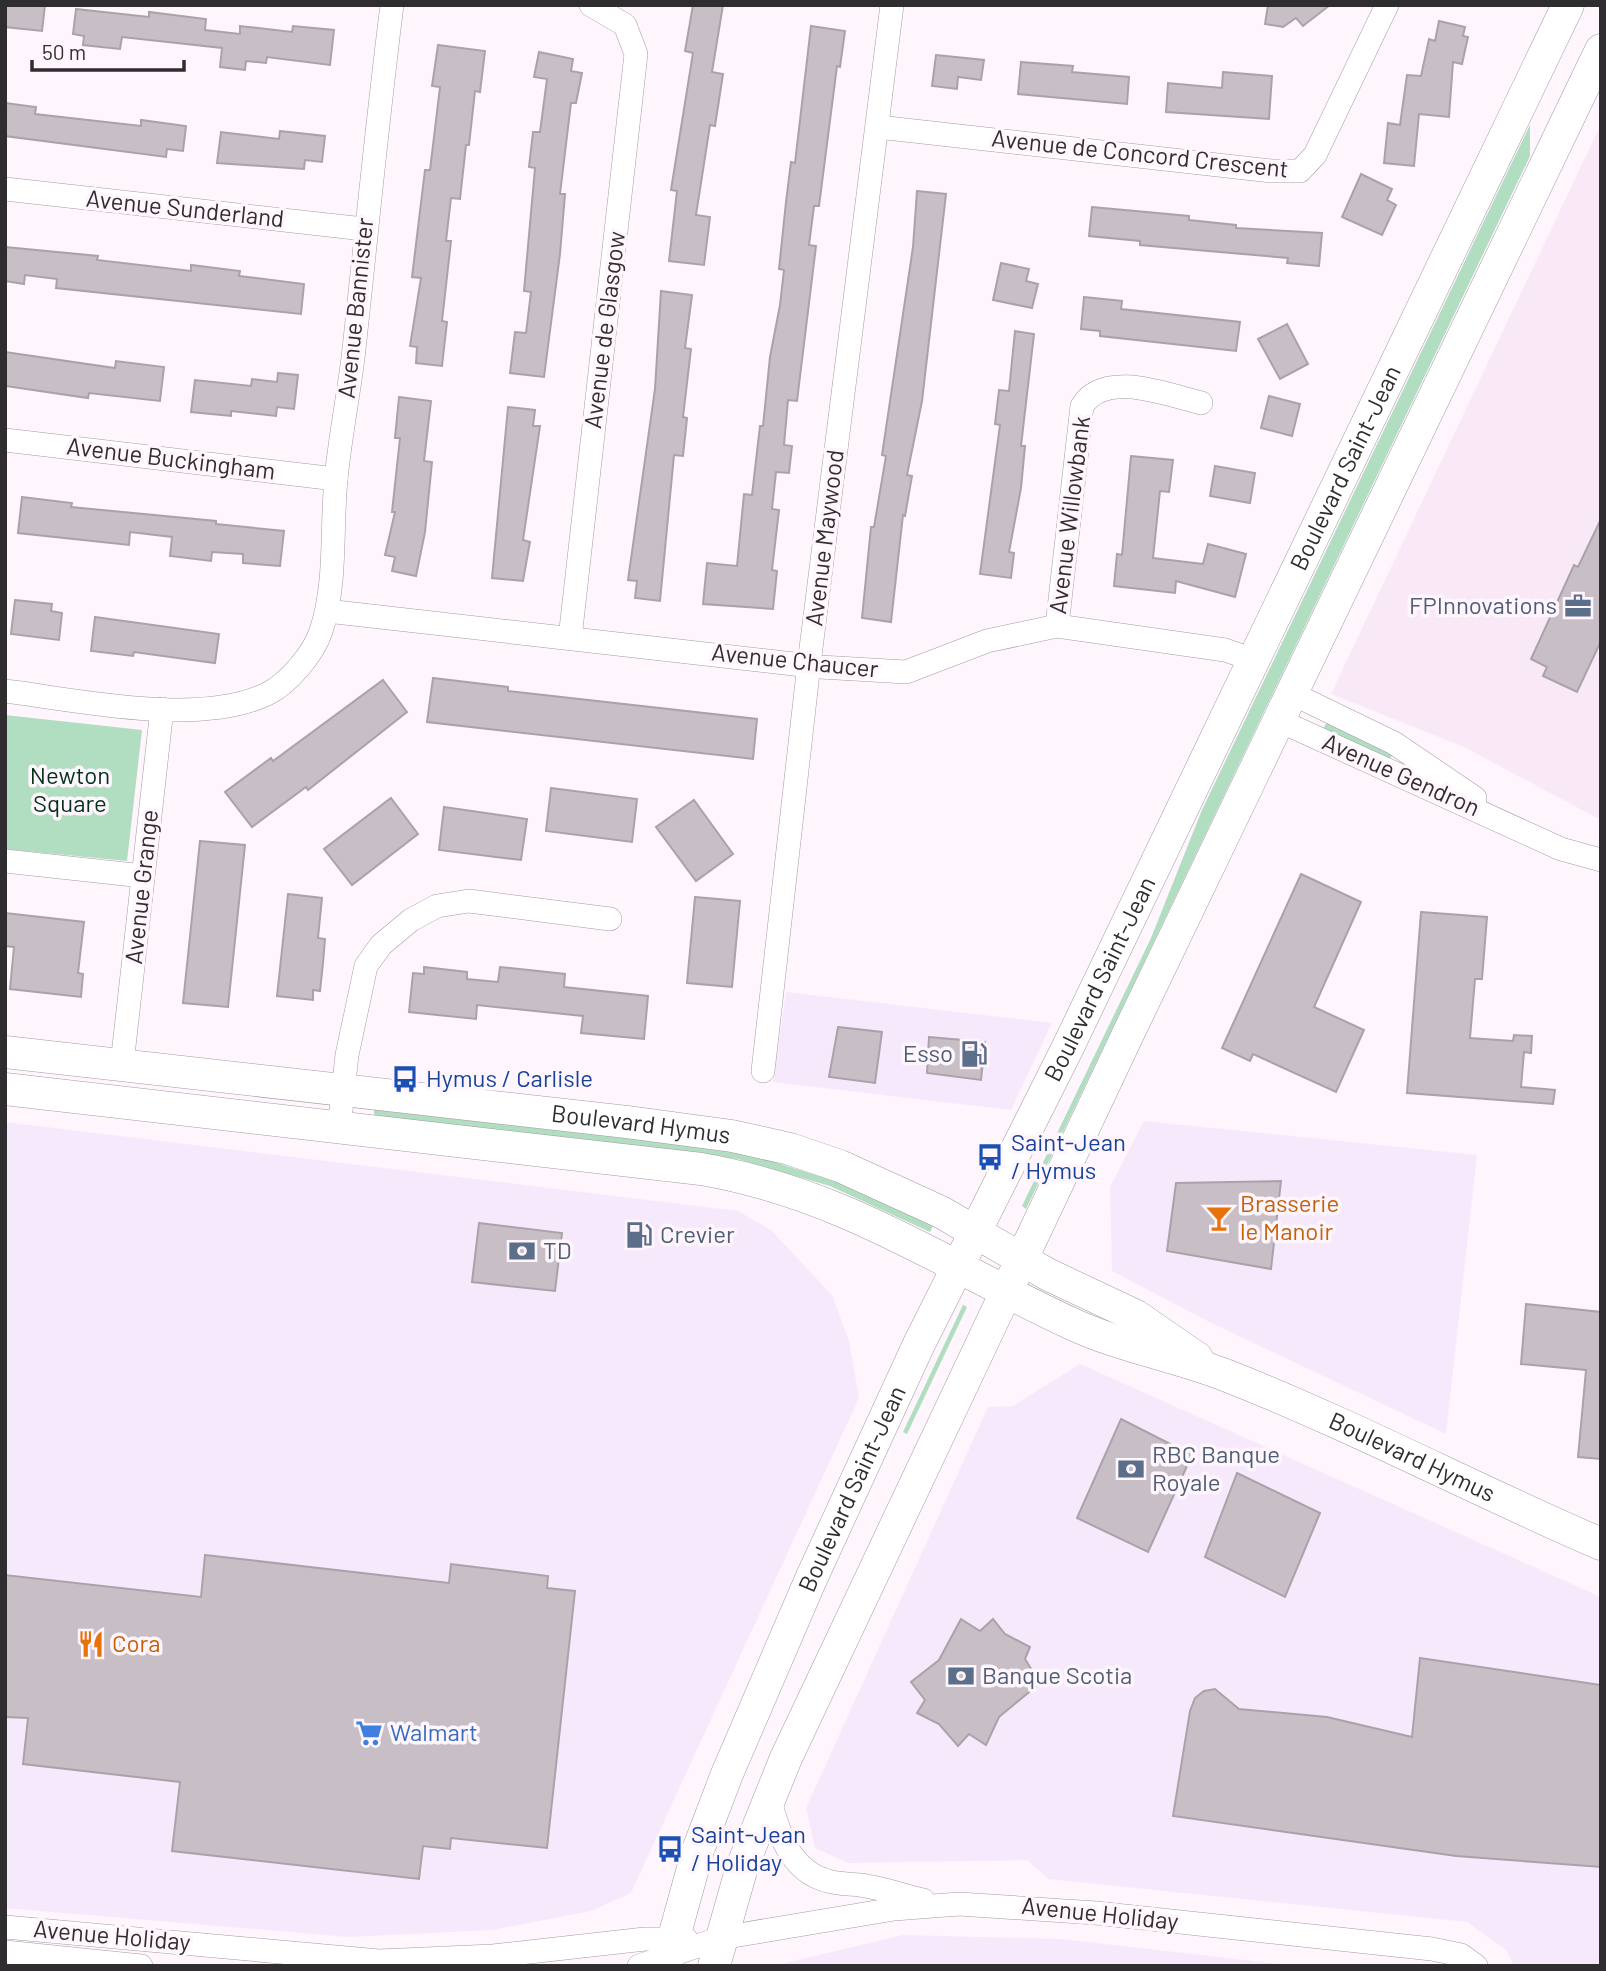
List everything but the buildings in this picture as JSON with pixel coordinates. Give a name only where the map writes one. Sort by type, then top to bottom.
[{"type":"main road","name":"Boulevard Saint-Jean","points":[[669,1954],[698,1850],[738,1746],[811,1579],[958,1265],[1254,660],[1569,5]]},
{"type":"main road","name":"Boulevard Saint-Jean","points":[[717,1952],[742,1867],[769,1797],[1006,1291],[1601,50]]},
{"type":"main road","name":"Boulevard Hymus","points":[[5,1052],[627,1122],[761,1142],[824,1160],[869,1178],[1136,1316],[1222,1374]]},
{"type":"main road","name":"Boulevard Hymus","points":[[5,1090],[730,1174],[825,1202],[1118,1344],[1222,1374],[1601,1544]]},
{"type":"street","name":"Avenue Bannister","points":[[5,691],[162,709],[224,709],[268,694],[295,671],[320,636],[327,611],[336,479],[353,359],[364,229],[392,5]]},
{"type":"street","name":"Avenue de Glasgow","points":[[569,638],[636,54],[625,25],[591,5]]},
{"type":"street","name":"Avenue Maywood","points":[[763,1071],[809,664],[892,5]]},
{"type":"street","name":"Avenue de Concord Crescent","points":[[878,127],[1272,171],[1300,171],[1315,155],[1387,5]]},
{"type":"street","name":"Avenue Sunderland","points":[[5,189],[364,229]]},
{"type":"street","name":"Avenue Willowbank","points":[[1057,626],[1082,405],[1089,394],[1108,388],[1135,388],[1201,403]]},
{"type":"street","name":"Avenue Buckingham","points":[[5,440],[336,479]]},
{"type":"street","name":"Avenue Chaucer","points":[[327,611],[809,664],[905,672],[988,641],[1057,626],[1225,649],[1254,660]]},
{"type":"street","name":"Avenue Gendron","points":[[1287,708],[1521,829],[1574,854],[1601,860]]},
{"type":"street","name":"Avenue Grange","points":[[122,1065],[162,709]]},
{"type":"street","points":[[5,861],[143,876]]},
{"type":"street","points":[[339,1128],[347,1055],[366,966],[382,945],[411,920],[437,906],[469,901],[610,919]]},
{"type":"street","points":[[769,1797],[784,1844],[797,1862],[812,1874],[828,1881],[859,1885],[940,1904]]},
{"type":"street","name":"Avenue Holiday","points":[[5,1927],[379,1961],[717,1952],[940,1904],[1018,1906],[1432,1949],[1461,1955],[1476,1966]]},
{"type":"street","points":[[81,1963],[84,1933]]},
{"type":"street","name":"Avenue Holiday","points":[[5,1952],[81,1963],[142,1966]]},
{"type":"street","name":"Avenue Holiday","points":[[639,1966],[669,1954]]},
{"type":"shaded area","points":[[1601,124],[1601,820],[1464,747],[1331,694]]},
{"type":"shaded area","points":[[786,992],[1052,1023],[1011,1110],[773,1082]]},
{"type":"shaded area","points":[[1144,1121],[1477,1155],[1446,1434],[1211,1323],[1112,1271],[1110,1187]]},
{"type":"shaded area","points":[[5,1122],[738,1211],[771,1230],[832,1295],[849,1341],[859,1398],[631,1893],[591,1911],[492,1930],[348,1937],[5,1908]]},
{"type":"shaded area","points":[[1080,1364],[1601,1597],[1601,1966],[1514,1966],[1506,1950],[1467,1922],[1048,1879],[1027,1860],[848,1863],[815,1848],[806,1808],[988,1407],[1013,1406]]},
{"type":"shaded area","points":[[903,1935],[1062,1939],[1296,1966],[773,1966]]},
{"type":"green space","points":[[1530,125],[1530,156],[1026,1209],[1022,1206],[1151,938],[1202,810]]},
{"type":"green space","name":"Newton Square","points":[[5,715],[142,730],[127,861],[5,849]]},
{"type":"green space","points":[[1327,721],[1392,755],[1390,759],[1323,730]]},
{"type":"green space","points":[[374,1110],[700,1146],[758,1157],[835,1181],[933,1226],[930,1232],[830,1186],[738,1159],[374,1116]]},
{"type":"green space","points":[[963,1305],[967,1307],[907,1434],[903,1432]]},
{"type":"place","name":"FPInnovations","points":[[1578,606]]},
{"type":"place","name":"Esso","points":[[974,1054]]},
{"type":"place","name":"Hymus / Carlisle","points":[[405,1079]]},
{"type":"place","name":"Saint-Jean / Hymus","points":[[990,1157]]},
{"type":"place","name":"Brasserie le Manoir","points":[[1219,1218]]},
{"type":"place","name":"Crevier","points":[[639,1235]]},
{"type":"place","name":"TD","points":[[522,1251]]},
{"type":"place","name":"RBC Banque Royale","points":[[1131,1469]]},
{"type":"place","name":"Cora","points":[[91,1644]]},
{"type":"place","name":"Banque Scotia","points":[[961,1676]]},
{"type":"place","name":"Walmart","points":[[369,1733]]},
{"type":"place","name":"Saint-Jean / Holiday","points":[[670,1849]]}]
